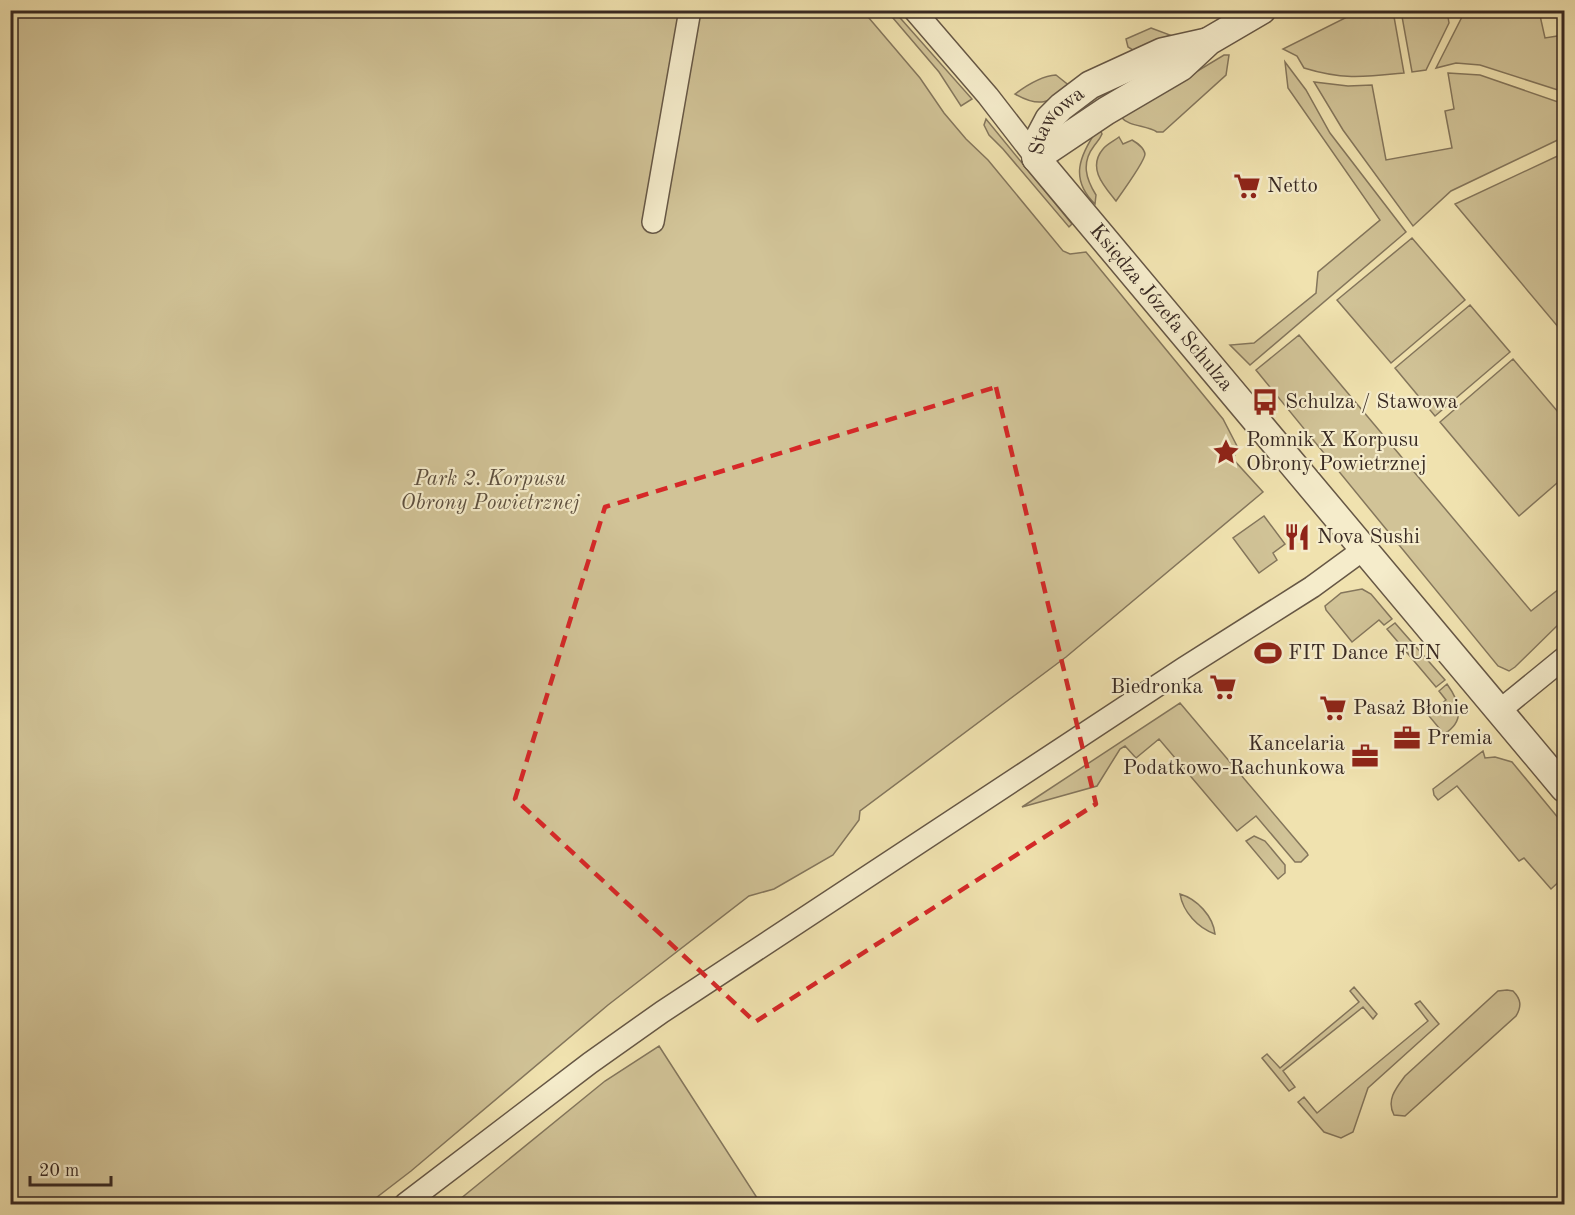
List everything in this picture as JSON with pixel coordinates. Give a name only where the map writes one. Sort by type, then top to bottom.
[{"type":"street","points":[[653,222],[690,10]]},
{"type":"street","points":[[914,10],[988,96],[1036,158]]},
{"type":"street","name":"Stawowa","points":[[1036,158],[1040,136],[1049,119],[1060,107],[1084,89],[1162,52],[1209,41],[1262,10]]},
{"type":"street","name":"Księdza Józefa Schulza","points":[[1036,158],[1564,788]]},
{"type":"street","points":[[405,1204],[590,1063],[662,1012],[1174,674],[1312,587],[1364,549]]},
{"type":"street","points":[[1499,711],[1564,658]]},
{"type":"highlighted area","points":[[996,387],[1096,804],[755,1022],[515,799],[605,507]]},
{"type":"green space","points":[[1361,10],[1393,11],[1404,73],[1342,76],[1318,72],[1304,68],[1297,56],[1283,49]]},
{"type":"green space","name":"Park 2. Korpusu Obrony Powietrznej","points":[[10,11],[863,11],[920,78],[944,113],[988,160],[1063,251],[1070,254],[1086,252],[1223,419],[1238,448],[1233,459],[1263,492],[1066,657],[860,811],[859,820],[833,855],[774,889],[749,896],[608,1005],[411,1171],[368,1204],[11,1204]]},
{"type":"green space","points":[[887,11],[894,11],[972,99],[961,106],[939,72]]},
{"type":"green space","points":[[1401,11],[1447,11],[1449,23],[1426,70],[1412,72]]},
{"type":"green space","points":[[1490,11],[1539,11],[1545,38],[1564,35],[1564,92],[1480,65],[1456,63],[1436,68],[1463,15]]},
{"type":"green space","points":[[1151,28],[1170,35],[1136,52],[1128,47],[1126,39]]},
{"type":"green space","points":[[1224,55],[1229,55],[1226,75],[1163,132],[1133,124],[1121,117]]},
{"type":"green space","points":[[1285,62],[1306,90],[1330,133],[1406,232],[1250,365],[1230,345],[1254,343],[1316,293],[1318,272],[1380,220],[1288,88]]},
{"type":"green space","points":[[1448,73],[1480,75],[1564,104],[1564,137],[1451,191],[1413,226],[1343,130],[1314,82],[1348,86],[1372,85],[1386,160],[1452,148],[1445,111],[1454,109]]},
{"type":"green space","points":[[1056,75],[1071,87],[1050,100],[1031,101],[1015,94],[1029,84]]},
{"type":"green space","points":[[986,119],[1072,224],[1069,227],[989,135],[984,125]]},
{"type":"green space","points":[[1100,129],[1102,134],[1090,152],[1086,165],[1090,183],[1096,195],[1095,204],[1082,185],[1080,167],[1086,149],[1097,130]]},
{"type":"green space","points":[[1119,137],[1123,144],[1132,140],[1136,142],[1145,154],[1116,201],[1099,176],[1097,163],[1098,156],[1103,149]]},
{"type":"green space","points":[[1564,153],[1564,334],[1455,204]]},
{"type":"green space","points":[[1412,238],[1465,300],[1391,363],[1337,300]]},
{"type":"green space","points":[[1470,305],[1510,352],[1435,416],[1395,368]]},
{"type":"green space","points":[[1299,335],[1531,611],[1564,585],[1564,619],[1509,671],[1498,666],[1256,370]]},
{"type":"green space","points":[[1513,359],[1564,419],[1564,477],[1519,516],[1440,422]]},
{"type":"green space","points":[[1264,516],[1285,544],[1273,553],[1277,560],[1259,573],[1233,538]]},
{"type":"green space","points":[[1362,589],[1371,594],[1392,619],[1384,625],[1379,620],[1352,642],[1325,606],[1341,593]]},
{"type":"green space","points":[[1395,623],[1445,680],[1436,687],[1387,629]]},
{"type":"green space","points":[[1447,684],[1458,704],[1459,711],[1456,723],[1444,734],[1429,716],[1446,700],[1439,691]]},
{"type":"green space","points":[[1180,703],[1307,853],[1308,855],[1301,862],[1295,862],[1256,816],[1237,831],[1159,739],[1136,758],[1125,746],[1120,749],[1097,786],[1022,807]]},
{"type":"green space","points":[[1483,751],[1485,758],[1495,757],[1512,762],[1564,825],[1564,877],[1551,889],[1524,858],[1519,861],[1457,786],[1438,800],[1434,795],[1433,789]]},
{"type":"green space","points":[[1254,836],[1265,841],[1285,865],[1285,873],[1278,879],[1246,841]]},
{"type":"green space","points":[[1180,894],[1203,909],[1214,927],[1215,934],[1203,928],[1192,918],[1184,907]]},
{"type":"green space","points":[[1354,987],[1377,1014],[1373,1019],[1363,1007],[1283,1071],[1295,1087],[1289,1091],[1262,1058],[1267,1054],[1280,1068],[1359,1002],[1350,991]]},
{"type":"green space","points":[[1498,991],[1513,991],[1518,997],[1520,1006],[1516,1016],[1405,1116],[1394,1115],[1392,1099],[1395,1090],[1405,1076]]},
{"type":"green space","points":[[1420,1001],[1439,1024],[1368,1088],[1353,1132],[1341,1138],[1324,1132],[1298,1102],[1304,1097],[1317,1113],[1428,1021],[1415,1004]]},
{"type":"green space","points":[[659,1046],[761,1204],[454,1204],[605,1081]]},
{"type":"place","name":"Netto","points":[[1247,186]]},
{"type":"place","name":"Schulza / Stawowa","points":[[1265,402]]},
{"type":"place","name":"Pomnik X Korpusu Obrony Powietrznej","points":[[1226,452]]},
{"type":"place","name":"Nova Sushi","points":[[1297,537]]},
{"type":"place","name":"FIT Dance FUN","points":[[1268,653]]},
{"type":"place","name":"Biedronka","points":[[1223,687]]},
{"type":"place","name":"Pasaż Błonie","points":[[1333,708]]},
{"type":"place","name":"Premia","points":[[1407,738]]},
{"type":"place","name":"Kancelaria Podatkowo-Rachunkowa","points":[[1365,756]]}]
